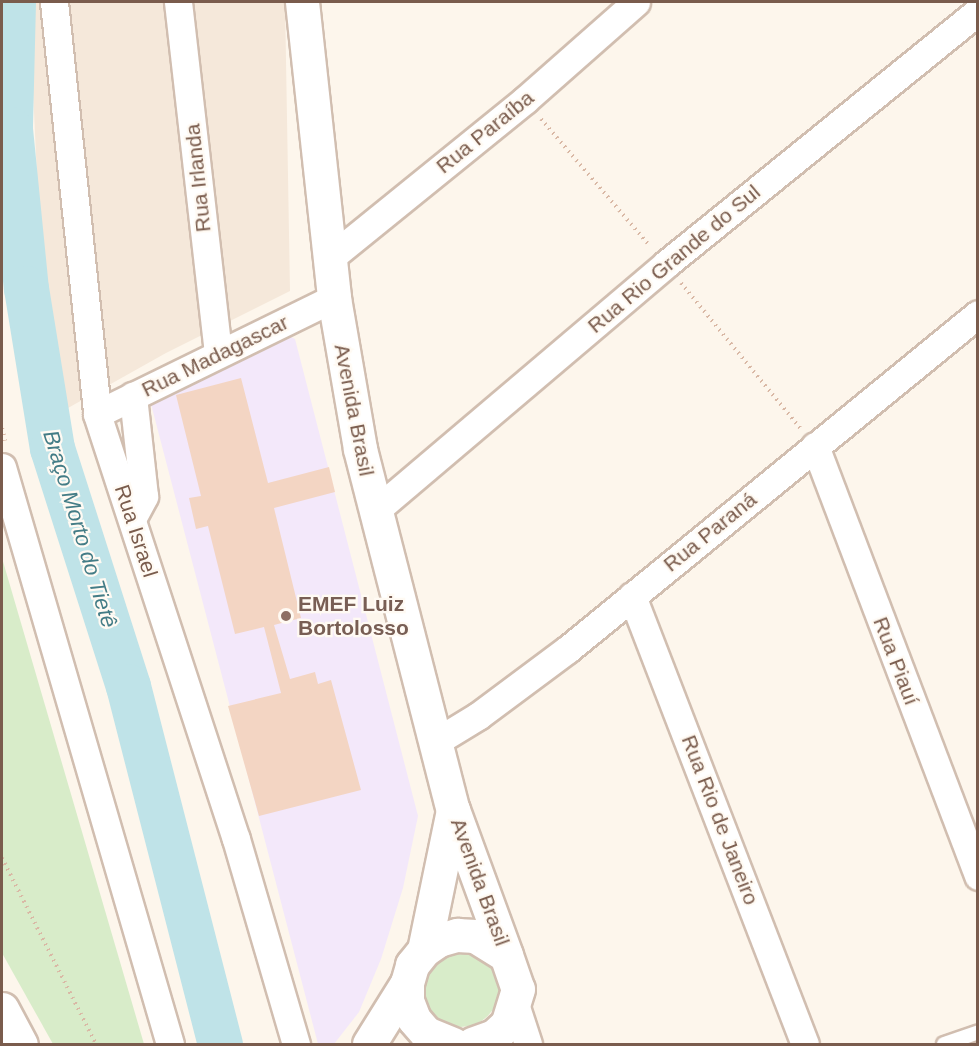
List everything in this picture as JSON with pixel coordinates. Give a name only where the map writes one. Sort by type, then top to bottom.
[{"type":"main road","name":"Avenida Brasil","points":[[302,2],[334,298],[375,511],[437,741],[453,810],[518,989],[516,1007]]},
{"type":"main road","name":"Avenida Brasil","points":[[369,1044],[407,983],[424,950],[453,810]]},
{"type":"main road","points":[[424,950],[439,940],[457,935],[475,936],[506,955]]},
{"type":"main road","points":[[407,983],[407,1001],[414,1018],[426,1033],[453,1044]]},
{"type":"main road","points":[[489,1042],[507,1024],[516,1007]]},
{"type":"main road","points":[[2,1010],[21,1044]]},
{"type":"street","name":"Rua Israel","points":[[54,2],[97,414],[236,839],[296,1044]]},
{"type":"street","name":"Rua Irlanda","points":[[178,2],[218,354]]},
{"type":"street","name":"Rua Paraíba","points":[[330,258],[525,100],[636,2]]},
{"type":"street","name":"Rua Rio Grande do Sul","points":[[375,511],[666,264],[978,11]]},
{"type":"street","name":"Rua Madagascar","points":[[97,414],[334,298]]},
{"type":"street","name":"Rua Paraná","points":[[437,741],[478,716],[632,596],[978,314]]},
{"type":"street","points":[[132,519],[144,496],[133,396]]},
{"type":"street","name":"Rua Piauí","points":[[815,446],[978,876]]},
{"type":"street","points":[[2,467],[170,1044]]},
{"type":"street","name":"Rua Rio de Janeiro","points":[[632,596],[805,1044]]},
{"type":"street","points":[[516,1007],[528,1044]]},
{"type":"lane","points":[[944,1044],[978,1032]]},
{"type":"path","points":[[2,858],[96,1044]]},
{"type":"shaded area","points":[[33,2],[285,2],[290,291],[166,353],[68,408],[42,284],[31,47]]},
{"type":"shaded area","name":"EMEF Luiz Bortolosso","points":[[285,334],[295,339],[418,816],[403,888],[381,959],[359,1012],[334,1044],[318,1044],[151,404],[153,400]]},
{"type":"green space","points":[[2,558],[144,1044],[53,1044],[2,953]]},
{"type":"green space","points":[[454,951],[468,951],[482,957],[493,968],[499,982],[496,1004],[488,1016],[468,1027],[454,1027],[440,1021],[429,1010],[423,996],[423,982],[429,968],[440,957]]},
{"type":"building","points":[[241,378],[268,483],[329,467],[335,492],[274,508],[301,618],[274,625],[290,679],[315,672],[318,684],[331,680],[361,790],[259,816],[228,706],[281,693],[264,627],[235,634],[208,526],[196,529],[189,498],[201,496],[176,395]]},
{"type":"waterway","name":"Braço Morto do Tietê","points":[[13,2],[10,129],[26,288],[52,448],[128,686],[220,1044]]},
{"type":"place","name":"EMEF Luiz Bortolosso","points":[[286,616]]}]
